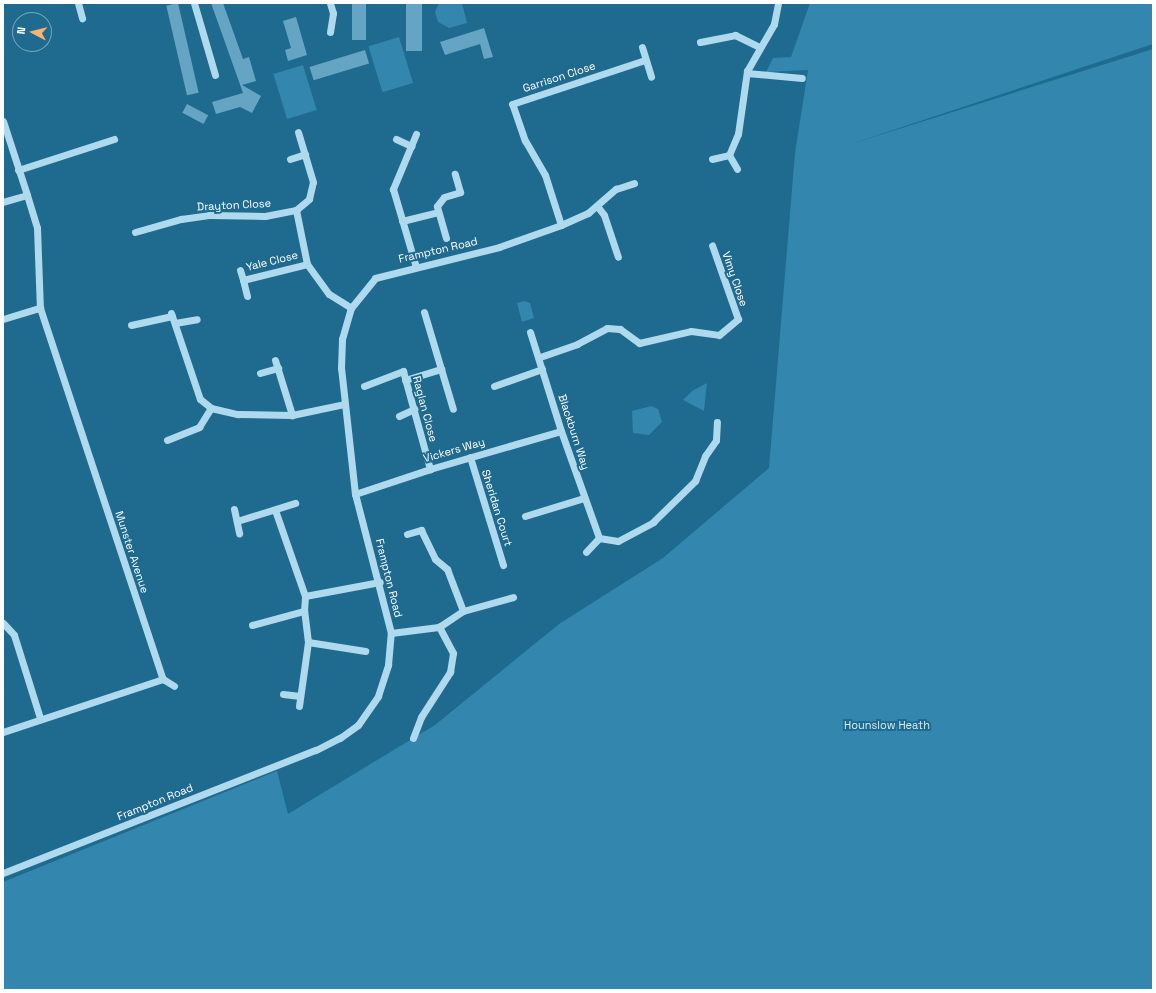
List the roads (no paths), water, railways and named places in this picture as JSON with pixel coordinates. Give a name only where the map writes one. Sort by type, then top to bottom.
[{"type":"street","points":[[78,3],[82,18]]},
{"type":"street","points":[[194,3],[215,75]]},
{"type":"street","points":[[330,3],[333,13],[330,32]]},
{"type":"street","points":[[729,155],[738,134],[747,73],[774,24],[778,3]]},
{"type":"street","points":[[700,42],[735,35],[760,47]]},
{"type":"street","points":[[642,47],[651,77]]},
{"type":"street","name":"Garrison Close","points":[[561,225],[545,175],[525,141],[512,104],[645,60]]},
{"type":"street","points":[[747,73],[802,78]]},
{"type":"street","name":"Munster Avenue","points":[[3,121],[37,228],[40,308],[163,679]]},
{"type":"street","points":[[298,132],[312,182],[308,199],[296,210],[307,264],[329,294],[351,308]]},
{"type":"street","points":[[416,134],[393,189],[416,267]]},
{"type":"street","points":[[18,170],[114,139]]},
{"type":"street","points":[[396,139],[411,146]]},
{"type":"street","points":[[290,159],[305,154]]},
{"type":"street","points":[[712,158],[729,155]]},
{"type":"street","points":[[729,155],[738,169]]},
{"type":"street","points":[[446,238],[437,212],[440,201],[460,192],[456,174]]},
{"type":"street","points":[[618,257],[604,214],[597,206],[616,189],[634,183]]},
{"type":"street","points":[[3,202],[27,195]]},
{"type":"street","name":"Frampton Road","points":[[3,873],[300,756],[340,738],[358,724],[378,696],[388,665],[391,633],[380,582],[355,494],[344,404],[342,339],[351,308],[375,278],[500,247],[561,225],[588,213],[597,206]]},
{"type":"street","name":"Drayton Close","points":[[135,232],[181,219],[209,215],[265,216],[296,210]]},
{"type":"street","points":[[402,221],[437,212]]},
{"type":"street","name":"Vimy Close","points":[[540,357],[577,344],[608,328],[620,329],[639,344],[692,331],[719,336],[738,319],[712,245]]},
{"type":"street","name":"Yale Close","points":[[243,280],[307,264]]},
{"type":"street","name":"Yale Close","points":[[240,270],[247,296]]},
{"type":"street","points":[[3,319],[40,308]]},
{"type":"street","points":[[424,312],[454,409]]},
{"type":"street","points":[[173,317],[200,399],[211,408],[238,414],[292,415],[344,404]]},
{"type":"street","points":[[131,325],[173,317],[197,319]]},
{"type":"street","name":"Blackburn Way","points":[[530,332],[540,357],[542,369],[561,431],[599,538]]},
{"type":"street","points":[[275,360],[292,415]]},
{"type":"street","points":[[260,373],[278,368]]},
{"type":"street","points":[[405,380],[441,369]]},
{"type":"street","points":[[494,386],[542,369]]},
{"type":"street","name":"Raglan Close","points":[[364,386],[403,372],[430,469]]},
{"type":"street","points":[[168,440],[199,427],[211,408]]},
{"type":"street","points":[[399,416],[414,409]]},
{"type":"street","points":[[586,552],[599,538],[618,541],[653,522],[695,481],[705,456],[716,440],[717,422]]},
{"type":"street","name":"Vickers Way","points":[[355,494],[430,469],[561,431]]},
{"type":"street","name":"Sheridan Court","points":[[470,457],[503,565]]},
{"type":"street","points":[[525,516],[584,498]]},
{"type":"street","points":[[237,521],[295,503]]},
{"type":"street","points":[[234,509],[239,533]]},
{"type":"street","points":[[275,510],[304,596],[304,611],[308,642],[299,706]]},
{"type":"street","points":[[407,534],[421,530],[435,559],[447,569],[463,611]]},
{"type":"street","points":[[304,596],[380,582]]},
{"type":"street","points":[[391,633],[439,627],[463,611],[513,597]]},
{"type":"street","points":[[252,624],[304,611]]},
{"type":"street","points":[[3,623],[14,636],[40,718]]},
{"type":"street","points":[[413,738],[421,717],[450,672],[453,653],[439,627]]},
{"type":"street","points":[[308,642],[365,651]]},
{"type":"street","points":[[3,732],[40,718],[163,679],[174,686]]},
{"type":"street","points":[[283,694],[300,696]]},
{"type":"park label","name":"Hounslow Heath","points":[[887,725]]}]
